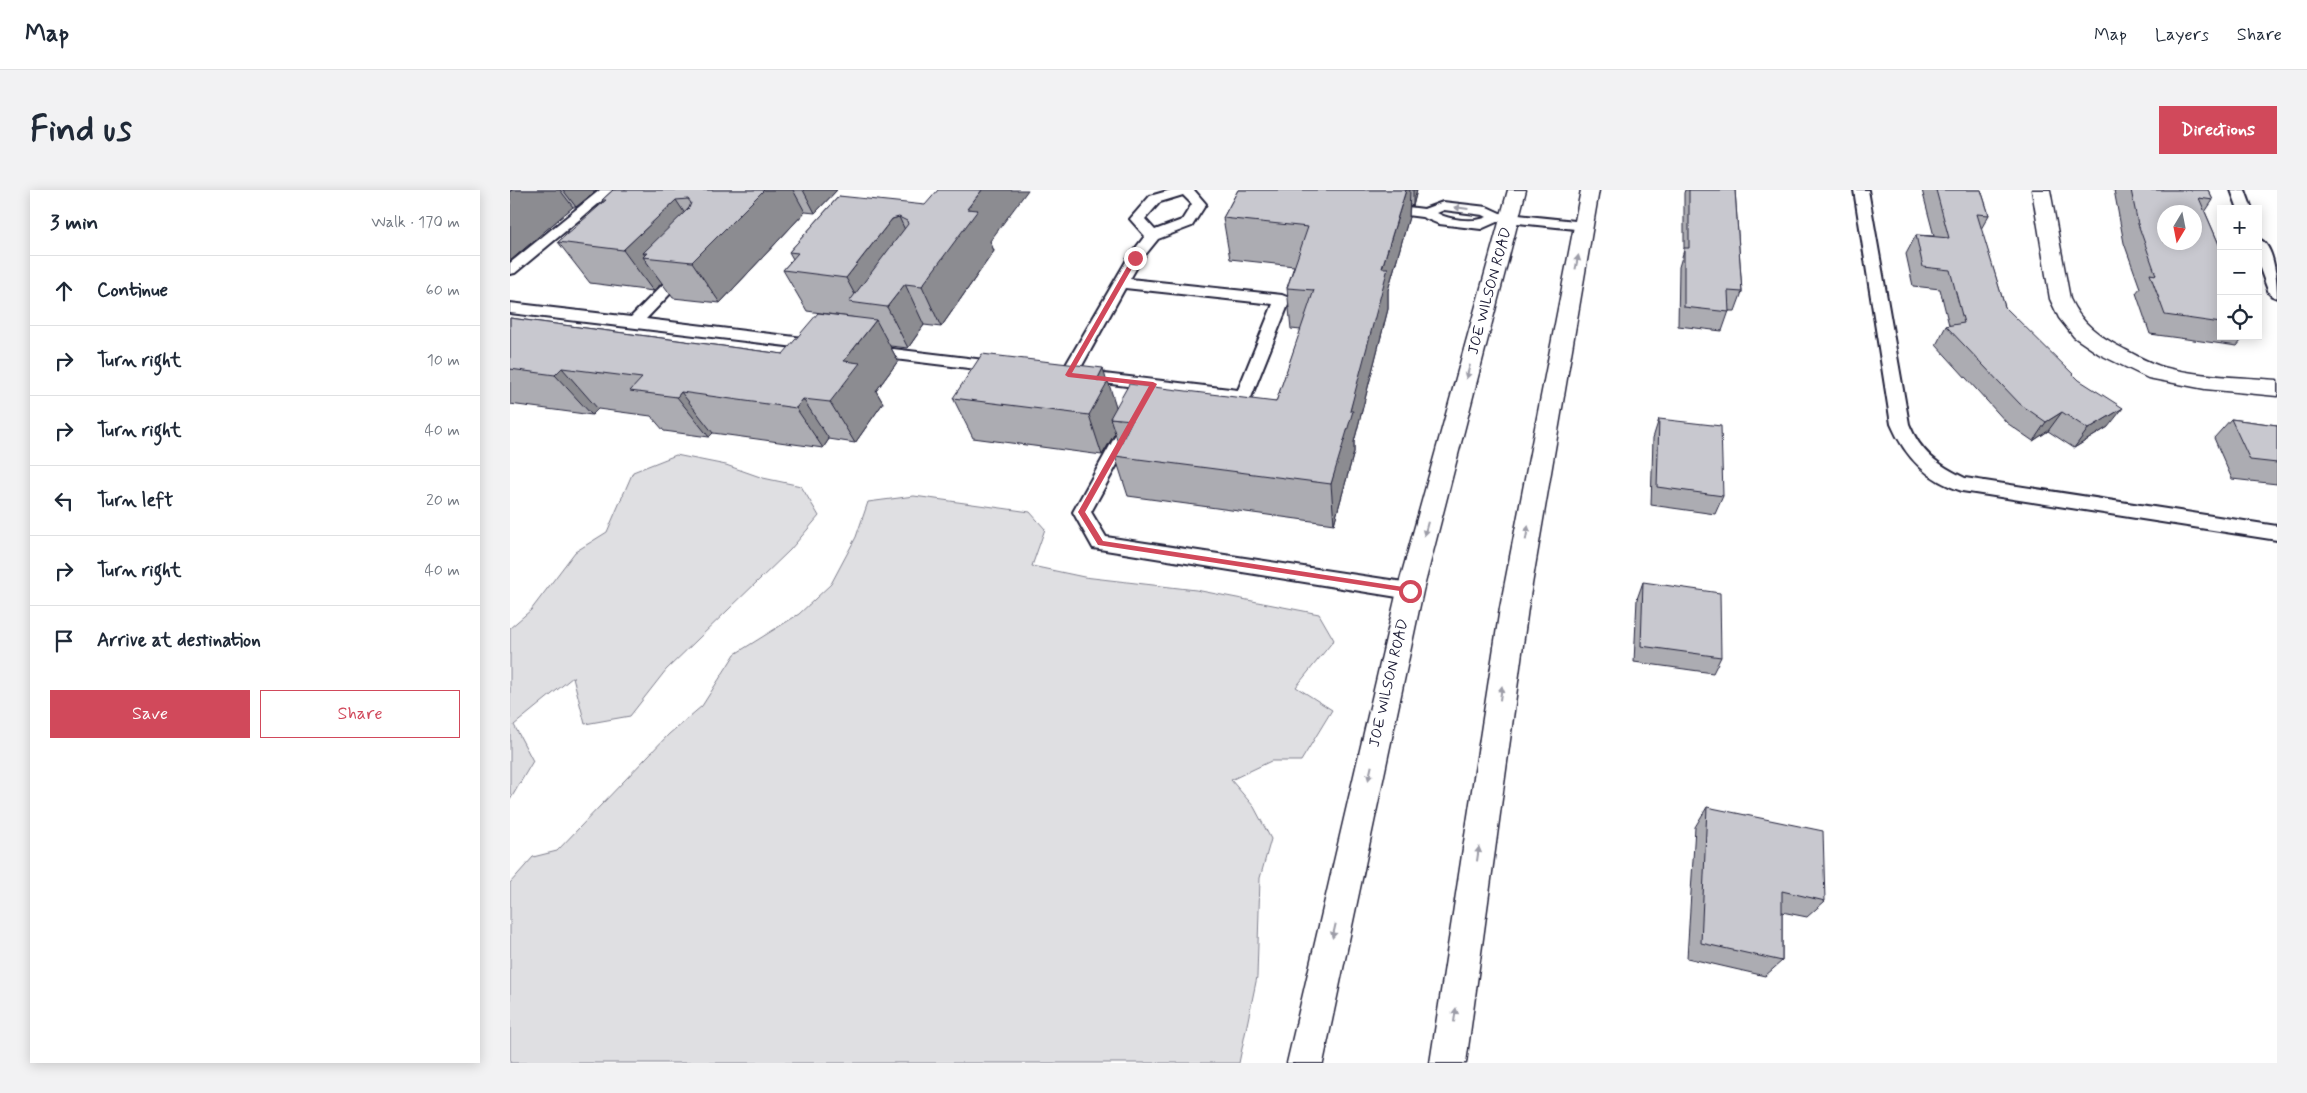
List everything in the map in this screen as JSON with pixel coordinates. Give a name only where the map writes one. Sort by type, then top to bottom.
[{"type":"main road","name":"JOE WILSON ROAD","points":[[1305,1063],[1410,591],[1503,218],[1517,190]]},
{"type":"main road","points":[[1448,1063],[1514,608],[1585,226],[1590,190]]},
{"type":"main road","points":[[2041,190],[2060,299],[2066,315],[2079,330],[2103,348],[2160,374],[2277,388]]},
{"type":"lane","points":[[510,270],[608,190]]},
{"type":"lane","points":[[1068,375],[1135,258],[1153,236],[1187,223],[1199,204],[1185,190],[1155,199],[1138,218],[1153,236]]},
{"type":"lane","points":[[1861,190],[1900,424],[1908,444],[1920,461],[1940,474],[1962,484],[2277,532]]},
{"type":"lane","points":[[2238,190],[2244,205]]},
{"type":"lane","points":[[1366,206],[1425,213],[1440,220],[1481,225],[1503,218],[1585,226]]},
{"type":"lane","points":[[2260,250],[2277,293]]},
{"type":"lane","points":[[634,322],[695,259]]},
{"type":"lane","points":[[1049,373],[1244,396],[1282,300],[1121,283]]},
{"type":"lane","points":[[510,308],[1020,369]]},
{"type":"lane","points":[[847,348],[868,334]]},
{"type":"lane","points":[[1153,384],[1082,512],[1100,543],[1410,591]]},
{"type":"shaded area","points":[[676,455],[726,465],[763,478],[801,486],[819,516],[790,550],[666,670],[630,716],[585,724],[573,677],[514,725],[533,761],[510,800],[510,628],[531,610],[575,552],[607,532],[633,472]]},
{"type":"shaded area","points":[[914,496],[1030,512],[1045,529],[1032,566],[1084,577],[1196,590],[1319,614],[1334,640],[1296,687],[1332,710],[1301,761],[1271,761],[1231,780],[1254,807],[1271,839],[1260,878],[1257,977],[1239,1063],[510,1063],[510,883],[533,857],[557,851],[669,734],[702,706],[735,654],[799,614],[831,584],[856,537],[868,502]]},
{"type":"building","points":[[613,190],[764,190],[692,262],[643,257],[647,253],[643,253],[689,208],[691,203],[688,199],[676,200],[623,250],[558,242],[606,200],[602,200]]},
{"type":"building","points":[[938,190],[982,190],[967,209],[978,210],[922,286],[905,284],[887,307],[849,302],[908,224],[907,221],[899,217],[892,219],[846,278],[783,270],[798,253],[789,252],[839,196],[925,205]]},
{"type":"building","points":[[1238,190],[1406,190],[1382,268],[1388,268],[1350,411],[1353,411],[1331,484],[1115,456],[1132,420],[1110,418],[1129,384],[1276,402],[1314,290],[1287,288],[1308,227],[1223,218]]},
{"type":"building","points":[[1689,190],[1735,190],[1742,292],[1728,291],[1729,312],[1684,307],[1684,248],[1689,248]]},
{"type":"building","points":[[1936,190],[1981,190],[1989,215],[1977,214],[2005,307],[2079,380],[2123,408],[2088,429],[2062,412],[2046,422],[2020,404],[1946,326],[1964,323],[1950,270],[1923,267],[1916,235],[1949,238]]},
{"type":"building","points":[[2131,190],[2208,190],[2213,200],[2199,198],[2217,240],[2217,322],[2165,315],[2150,274],[2156,275],[2138,224]]},
{"type":"building","points":[[818,313],[876,320],[844,361],[860,363],[830,402],[803,399],[796,408],[681,392],[677,397],[630,391],[642,378],[562,368],[555,375],[510,369],[510,318],[783,354]]},
{"type":"building","points":[[982,354],[1103,368],[1097,380],[1108,381],[1089,415],[953,398]]},
{"type":"building","points":[[1659,419],[1721,426],[1723,496],[1657,487]]},
{"type":"building","points":[[2231,419],[2277,425],[2277,463],[2250,460]]},
{"type":"building","points":[[1643,582],[1720,593],[1721,657],[1641,646]]},
{"type":"building","points":[[1707,807],[1823,831],[1825,901],[1782,891],[1782,961],[1701,943]]},
{"type":"route","points":[[1135,258],[1068,375],[1153,384],[1082,512],[1100,543],[1410,591]]}]
